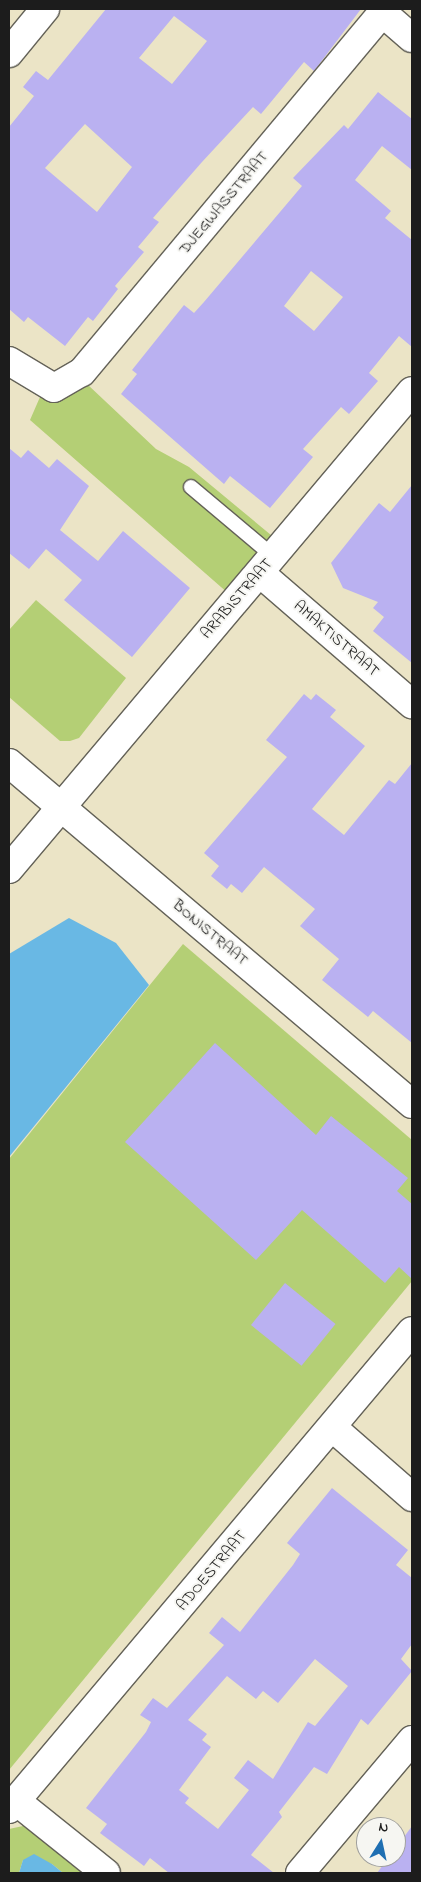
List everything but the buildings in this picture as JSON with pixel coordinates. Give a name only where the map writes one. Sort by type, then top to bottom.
[{"type":"street","points":[[9,52],[45,9]]},
{"type":"street","points":[[385,11],[412,38]]},
{"type":"street","name":"DJEGWASSTRAAT","points":[[9,361],[54,388],[82,372],[385,11]]},
{"type":"street","name":"ARABISTRAAT","points":[[9,869],[59,805],[267,565],[412,391]]},
{"type":"street","name":"AMAKTISTRAAT","points":[[267,565],[412,704]]},
{"type":"street","name":"BONISTRAAT","points":[[9,763],[412,1104]]},
{"type":"street","name":"ADOESTRAAT","points":[[13,1805],[333,1428],[412,1331]]},
{"type":"street","points":[[333,1428],[412,1497]]},
{"type":"street","points":[[300,1873],[412,1740]]},
{"type":"street","points":[[13,1805],[106,1873]]},
{"type":"lane","points":[[191,487],[267,565]]},
{"type":"green space","points":[[87,384],[156,449],[189,467],[277,540],[229,594],[30,420],[40,397]]},
{"type":"green space","points":[[36,600],[126,678],[79,738],[70,741],[60,741],[9,697],[9,630]]},
{"type":"green space","points":[[183,944],[412,1140],[412,1281],[9,1770],[9,1159]]},
{"type":"green space","points":[[23,1826],[38,1830],[93,1873],[63,1873],[52,1864],[23,1860],[19,1873],[9,1873],[9,1829]]},
{"type":"water","points":[[69,918],[116,943],[149,985],[9,1157],[9,954]]},
{"type":"water","points":[[34,1854],[63,1873],[19,1873],[23,1860]]}]
